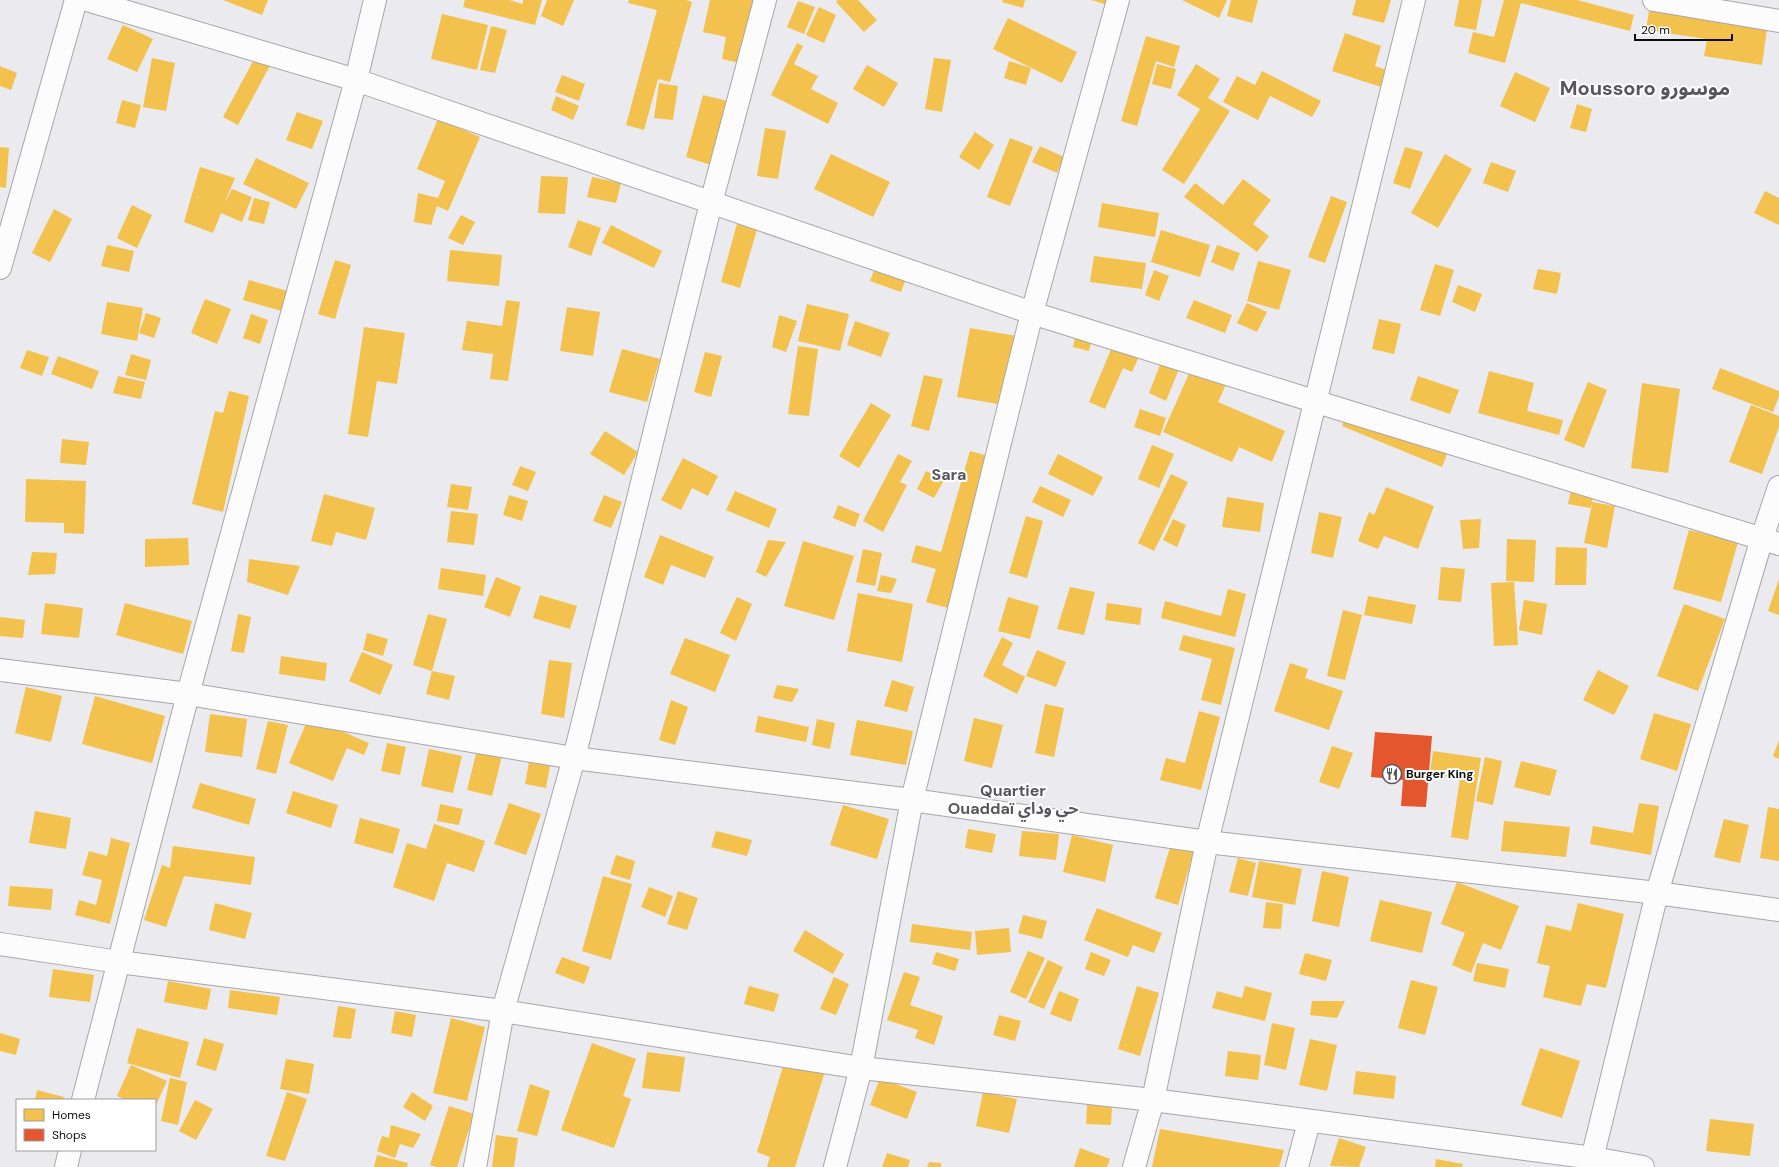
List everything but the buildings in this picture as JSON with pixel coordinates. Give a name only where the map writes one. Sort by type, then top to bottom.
[{"type":"street","points":[[0,268],[76,0]]},
{"type":"street","points":[[87,0],[356,80],[1032,313],[1771,541]]},
{"type":"street","points":[[84,1099],[188,694],[356,80],[375,0]]},
{"type":"street","points":[[475,1167],[503,1011],[574,758],[711,203],[765,0]]},
{"type":"street","points":[[835,1167],[861,1068],[912,800],[1032,313],[1118,0]]},
{"type":"street","points":[[1134,1167],[1153,1100],[1208,842],[1317,402],[1414,0]]},
{"type":"street","points":[[1654,0],[1779,21]]},
{"type":"street","points":[[1592,1163],[1657,892],[1771,541],[1779,487]]},
{"type":"street","points":[[0,670],[188,694],[574,758],[912,800],[1208,842],[1657,892],[1779,910]]},
{"type":"street","points":[[0,944],[119,962],[503,1011],[861,1068],[1153,1100],[1592,1163],[1643,1167]]},
{"type":"street","points":[[1297,1167],[1309,1122]]},
{"type":"street","points":[[66,1167],[70,1151]]},
{"type":"place","name":"Burger King","points":[[1392,774]]},
{"type":"district","name":"Moussoro موسورو","points":[[1645,88]]},
{"type":"district","name":"Sara","points":[[949,474]]},
{"type":"district","name":"Quartier Ouaddaï حي وداي","points":[[1013,799]]}]
